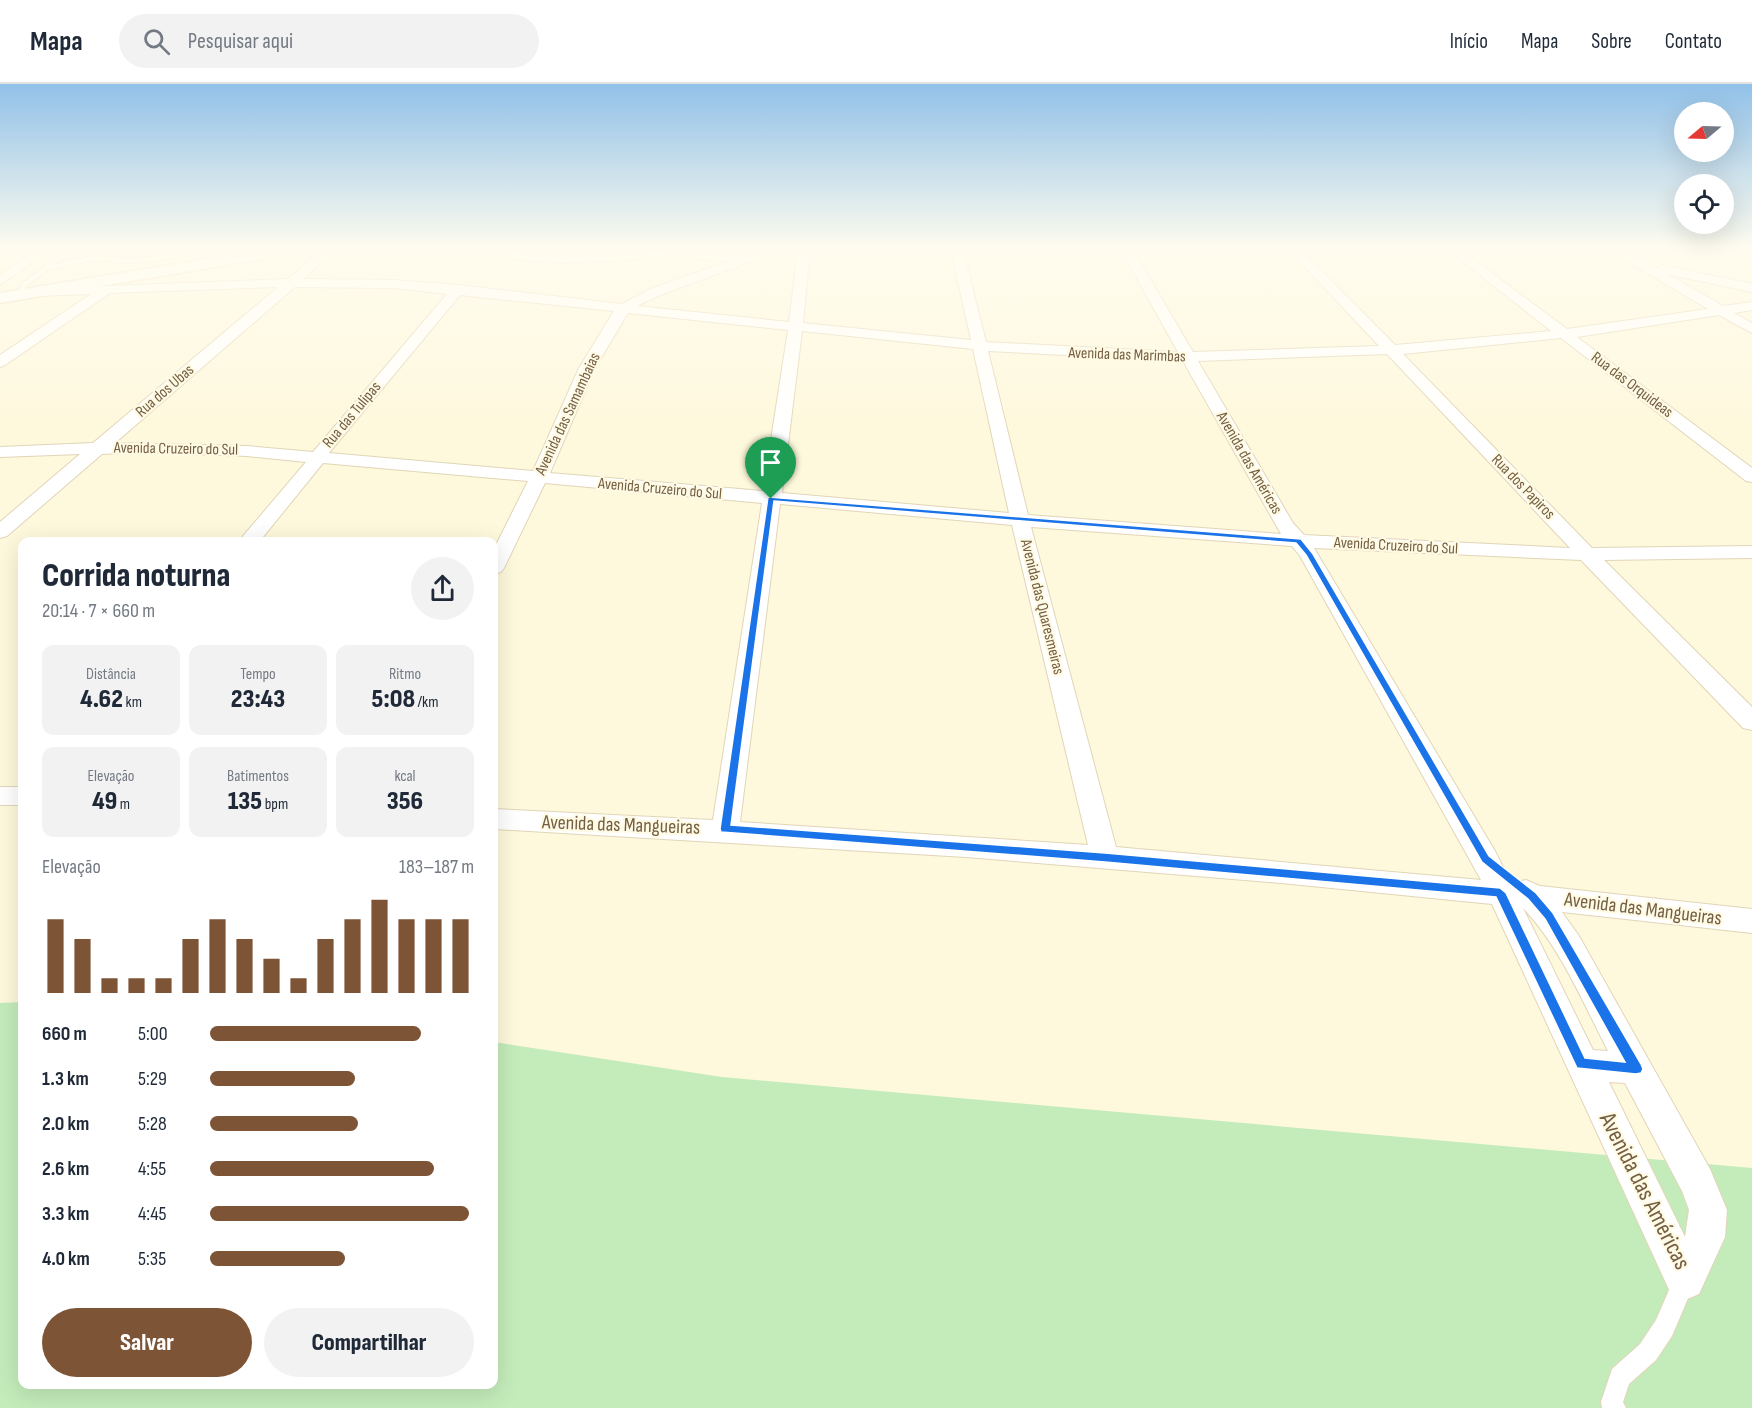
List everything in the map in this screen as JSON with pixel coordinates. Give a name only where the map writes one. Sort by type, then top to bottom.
[{"type":"street","points":[[0,362],[74,312]]},
{"type":"street","name":"Rua dos Ubas","points":[[0,532],[257,312]]},
{"type":"street","name":"Rua das Tulipas","points":[[252,537],[312,468],[318,456],[439,312]]},
{"type":"street","name":"Avenida das Samambaias","points":[[498,560],[539,477],[587,368],[612,325],[623,312]]},
{"type":"street","name":"Avenida das Marimbas","points":[[664,312],[980,346],[1076,353],[1187,357],[1392,351],[1566,334],[1723,312]]},
{"type":"street","points":[[725,829],[797,312]]},
{"type":"street","name":"Avenida das Quaresmeiras","points":[[972,312],[1020,520],[1105,858]]},
{"type":"street","name":"Avenida das Américas","points":[[1162,312],[1285,526],[1309,554],[1485,859],[1516,894],[1549,916],[1568,945],[1636,1069],[1697,1182],[1708,1210],[1706,1237],[1685,1280]]},
{"type":"street","name":"Rua dos Papiros","points":[[1355,312],[1752,722]]},
{"type":"street","name":"Rua das Orquideas","points":[[1537,312],[1752,477]]},
{"type":"street","points":[[1723,312],[1752,329]]},
{"type":"street","name":"Avenida Cruzeiro do Sul","points":[[0,452],[179,447],[318,456],[771,499],[1299,541],[1587,554],[1752,552]]},
{"type":"street","points":[[0,796],[18,796]]},
{"type":"street","name":"Avenida das Mangueiras","points":[[498,819],[725,829],[1105,858],[1516,894],[1752,921]]},
{"type":"street","name":"Avenida das Américas","points":[[1516,894],[1581,1064],[1685,1280]]},
{"type":"street","points":[[1581,1064],[1636,1069]]},
{"type":"lane","points":[[1614,1408],[1612,1402],[1620,1377],[1648,1352],[1664,1328],[1685,1280]]},
{"type":"green space","points":[[18,1002],[18,1389],[498,1389],[498,1043],[722,1077],[1752,1168],[1752,1408],[0,1408],[0,1003]]},
{"type":"route","points":[[771,499],[1299,541],[1309,554],[1485,859],[1532,896],[1549,916],[1568,945],[1636,1069],[1581,1064],[1500,893],[1105,858],[725,829],[771,499]]}]
